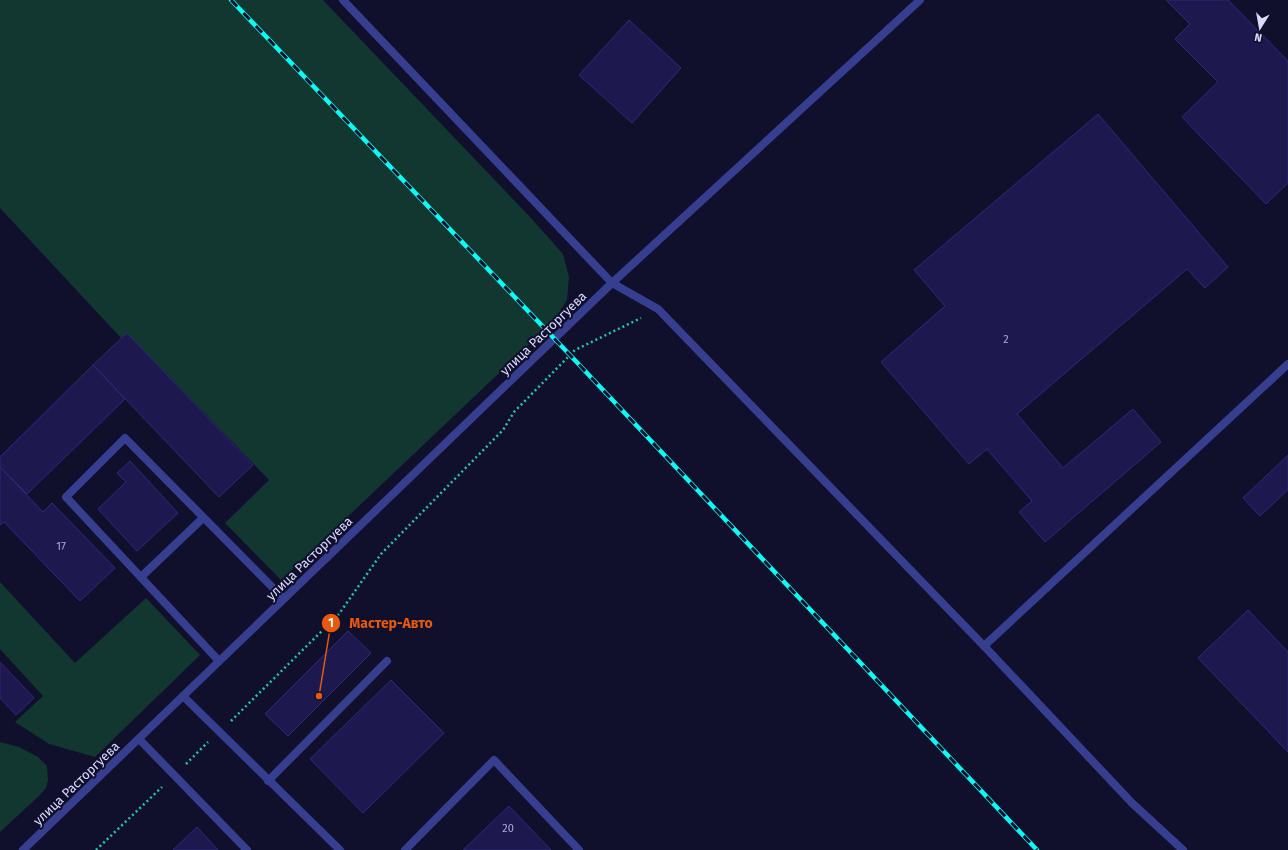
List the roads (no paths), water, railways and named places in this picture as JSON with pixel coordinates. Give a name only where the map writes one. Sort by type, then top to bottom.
[{"type":"street","points":[[343,0],[612,283],[658,309],[984,646],[1132,803],[1183,850]]},
{"type":"street","name":"улица Расторгуева","points":[[23,850],[612,283],[920,0]]},
{"type":"street","points":[[984,646],[1288,364]]},
{"type":"street","points":[[219,661],[66,497],[125,438],[284,599]]},
{"type":"street","points":[[141,577],[203,518]]},
{"type":"street","points":[[268,781],[387,661]]},
{"type":"street","points":[[183,696],[340,850]]},
{"type":"street","points":[[139,739],[247,850]]},
{"type":"street","points":[[405,850],[494,760],[579,850]]},
{"type":"railway","points":[[231,0],[570,355],[1037,850]]},
{"type":"place","name":"Мастер-Авто","points":[[319,696]]}]
